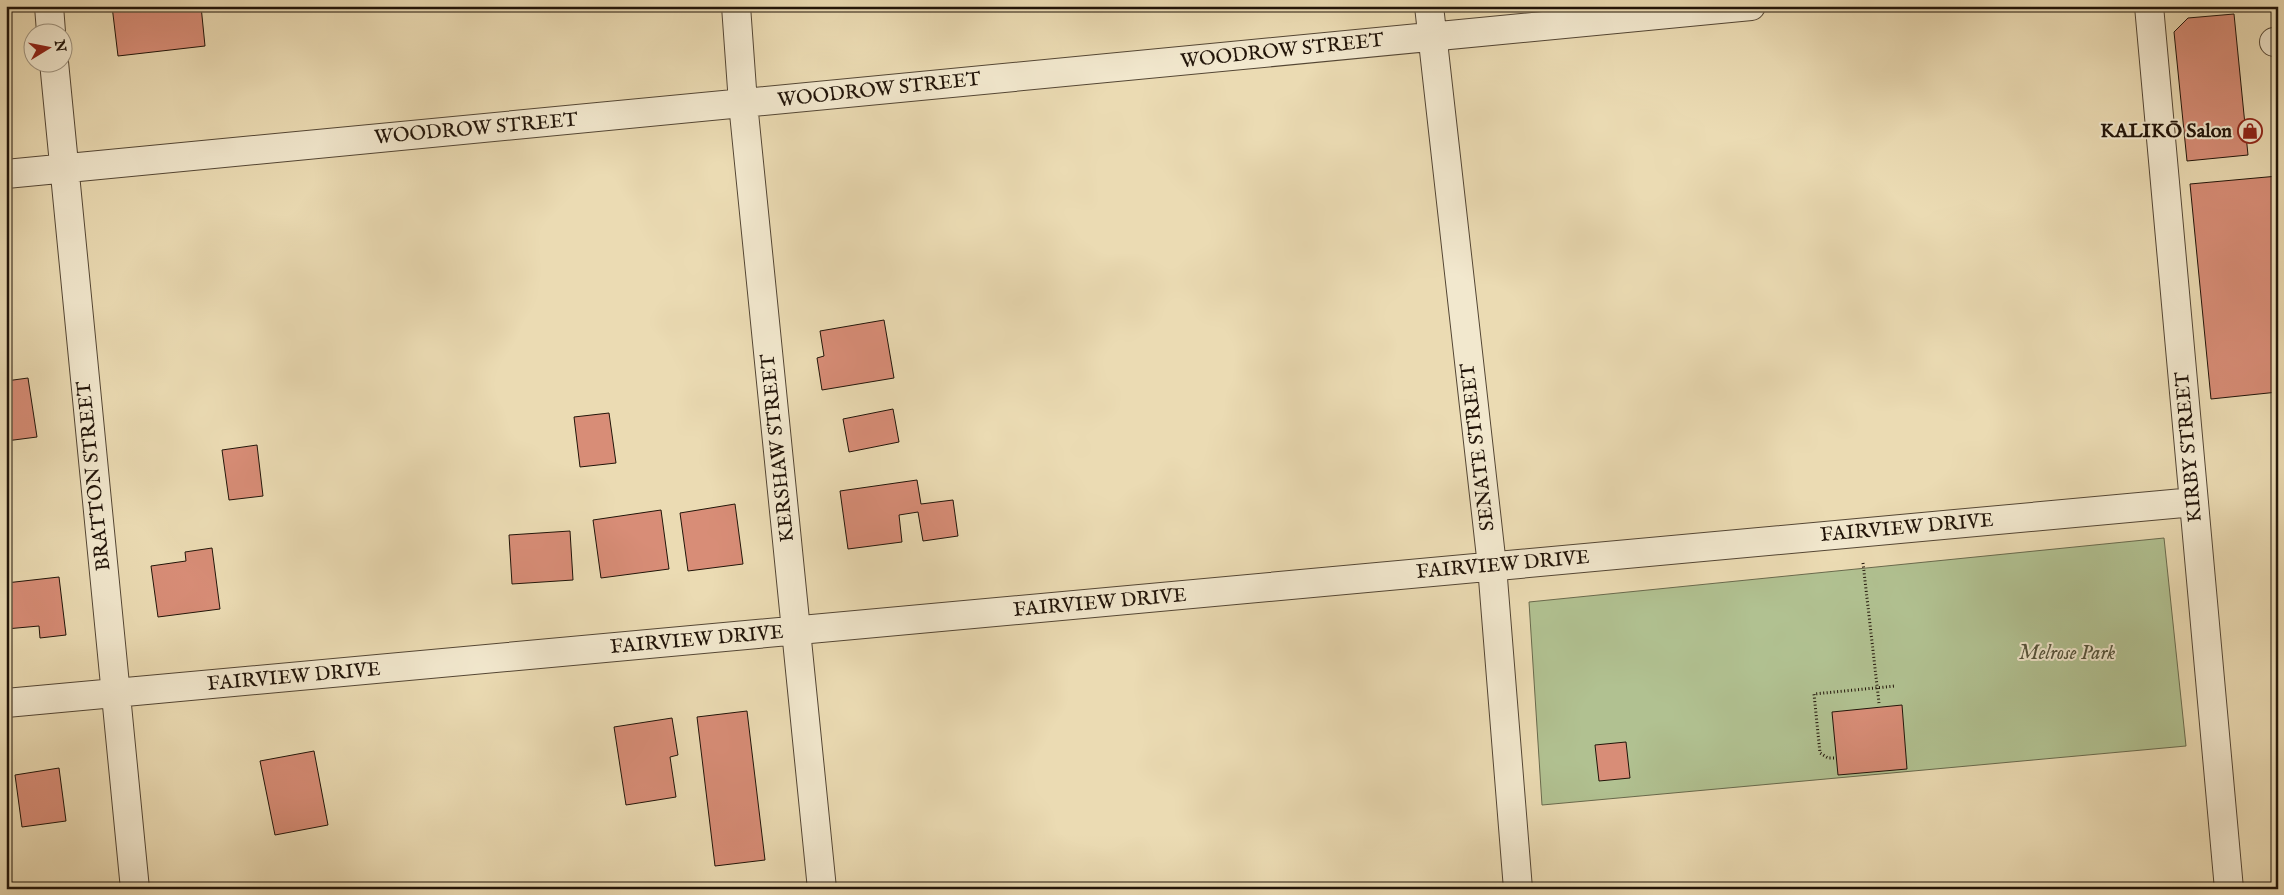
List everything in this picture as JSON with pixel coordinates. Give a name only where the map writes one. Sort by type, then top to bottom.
[{"type":"street","points":[[49,6],[50,22]]},
{"type":"street","name":"KERSHAW STREET","points":[[736,6],[743,103],[822,889]]},
{"type":"street","name":"SENATE STREET","points":[[1429,6],[1492,566],[1518,889]]},
{"type":"street","name":"WOODROW STREET","points":[[6,174],[1751,6]]},
{"type":"street","name":"KIRBY STREET","points":[[2149,6],[2229,889]]},
{"type":"street","name":"BRATTON STREET","points":[[55,72],[135,889]]},
{"type":"street","name":"FAIRVIEW DRIVE","points":[[6,703],[2194,502]]},
{"type":"path","points":[[1860,532],[1879,703]]},
{"type":"path","points":[[1834,758],[1828,758],[1820,753],[1814,694],[1895,686]]},
{"type":"green space","name":"Melrose Park","points":[[2164,538],[2186,746],[1542,805],[1529,602]]},
{"type":"building","points":[[112,6],[201,6],[205,46],[118,56]]},
{"type":"building","points":[[2234,14],[2248,155],[2187,161],[2174,32],[2188,18]]},
{"type":"building","points":[[6,15],[10,93],[6,93]]},
{"type":"building","points":[[2278,176],[2278,392],[2211,399],[2190,184]]},
{"type":"building","points":[[884,320],[894,378],[822,390],[817,358],[824,356],[820,331]]},
{"type":"building","points":[[28,378],[37,437],[6,441],[6,381]]},
{"type":"building","points":[[893,409],[899,442],[849,452],[843,419]]},
{"type":"building","points":[[609,413],[616,463],[580,467],[574,417]]},
{"type":"building","points":[[257,445],[263,496],[229,500],[222,450]]},
{"type":"building","points":[[917,480],[921,504],[953,500],[958,536],[923,541],[918,512],[899,515],[902,542],[848,549],[840,491]]},
{"type":"building","points":[[735,504],[743,564],[688,571],[680,513]]},
{"type":"building","points":[[661,510],[669,569],[601,578],[593,520]]},
{"type":"building","points":[[570,531],[573,580],[512,584],[509,535]]},
{"type":"building","points":[[212,548],[220,609],[158,617],[151,566],[186,561],[185,552]]},
{"type":"building","points":[[59,577],[66,635],[40,638],[39,626],[6,629],[6,583]]},
{"type":"building","points":[[1902,705],[1907,769],[1838,775],[1832,712]]},
{"type":"building","points":[[747,711],[765,860],[715,866],[697,717]]},
{"type":"building","points":[[672,718],[678,755],[670,757],[676,797],[626,805],[614,727]]},
{"type":"building","points":[[1626,742],[1630,778],[1599,781],[1595,745]]},
{"type":"building","points":[[314,751],[328,825],[275,835],[260,761]]},
{"type":"building","points":[[59,768],[66,821],[22,827],[15,775]]},
{"type":"place","name":"KALIKŌ Salon","points":[[2250,131]]}]
